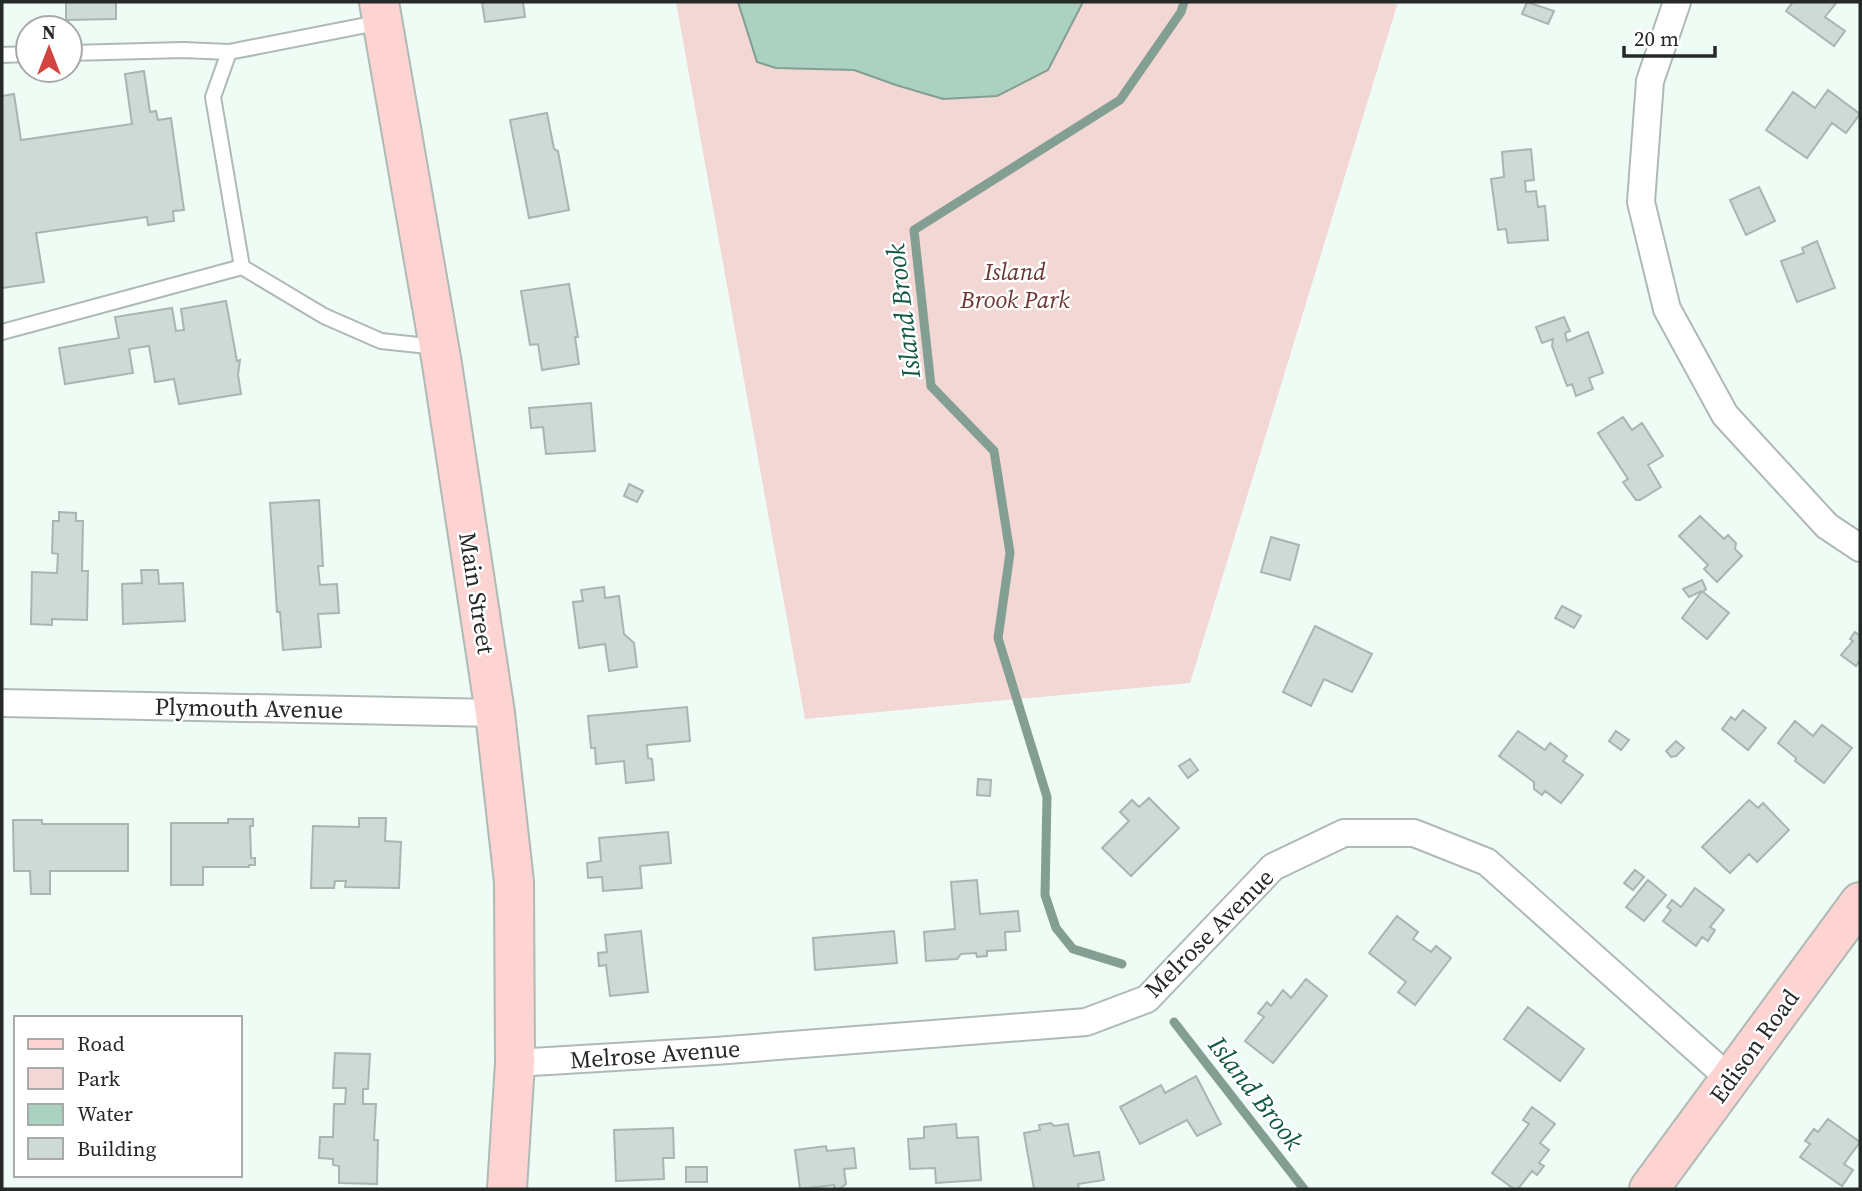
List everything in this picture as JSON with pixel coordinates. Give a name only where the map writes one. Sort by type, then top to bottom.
[{"type":"main road","name":"Main Street","points":[[381,12],[439,347],[495,713],[514,882],[515,1063],[507,1189]]},
{"type":"main road","name":"Edison Road","points":[[1649,1189],[1860,902]]},
{"type":"street","points":[[1677,2],[1650,81],[1641,202],[1667,309],[1725,415],[1827,526],[1860,548]]},
{"type":"street","name":"Plymouth Avenue","points":[[2,703],[495,713]]},
{"type":"street","name":"Melrose Avenue","points":[[515,1063],[1086,1023],[1147,999],[1273,867],[1344,833],[1414,833],[1487,862],[1730,1079]]},
{"type":"lane","points":[[84,53],[183,50],[229,52],[381,12]]},
{"type":"lane","points":[[229,52],[213,97],[242,267]]},
{"type":"lane","points":[[2,332],[242,267],[324,316],[381,341],[439,347]]},
{"type":"green space","name":"Island Brook Park","points":[[676,2],[1398,2],[1190,683],[805,719]]},
{"type":"water","points":[[738,2],[1083,2],[1048,70],[997,96],[943,99],[854,70],[776,68],[757,62]]},
{"type":"building","points":[[66,2],[116,2],[116,19],[84,20],[84,14],[66,14]]},
{"type":"building","points":[[482,2],[523,2],[525,17],[485,22]]},
{"type":"building","points":[[1527,2],[1554,11],[1548,24],[1522,14]]},
{"type":"building","points":[[1793,2],[1837,2],[1825,17],[1845,31],[1834,46],[1786,11]]},
{"type":"building","points":[[144,71],[150,112],[156,111],[158,120],[171,118],[184,210],[173,211],[174,221],[148,225],[147,217],[36,233],[44,282],[2,288],[2,96],[14,94],[21,140],[132,124],[125,74]]},
{"type":"building","points":[[1828,90],[1860,114],[1846,133],[1832,123],[1807,158],[1766,130],[1793,92],[1815,108]]},
{"type":"building","points":[[547,113],[554,149],[558,151],[569,210],[529,218],[510,120]]},
{"type":"building","points":[[1531,149],[1534,180],[1525,181],[1526,192],[1536,191],[1538,207],[1545,206],[1548,240],[1508,243],[1506,229],[1498,230],[1491,179],[1504,177],[1502,152]]},
{"type":"building","points":[[1759,187],[1775,221],[1746,235],[1730,200]]},
{"type":"building","points":[[1817,241],[1835,288],[1797,302],[1781,261],[1804,253],[1802,248]]},
{"type":"building","points":[[569,284],[578,337],[575,337],[579,364],[542,370],[538,344],[530,345],[521,291]]},
{"type":"building","points":[[226,301],[237,361],[240,360],[238,375],[241,394],[179,404],[174,379],[155,382],[149,346],[129,349],[133,373],[65,384],[59,348],[119,338],[115,317],[172,308],[176,331],[184,330],[181,309]]},
{"type":"building","points":[[1564,317],[1570,331],[1565,333],[1567,341],[1588,332],[1603,373],[1589,378],[1593,389],[1576,396],[1572,384],[1567,386],[1552,346],[1553,339],[1542,343],[1536,327]]},
{"type":"building","points":[[591,403],[595,451],[546,454],[543,427],[531,428],[529,408]]},
{"type":"building","points":[[1623,417],[1632,430],[1642,423],[1663,456],[1648,465],[1661,487],[1640,500],[1636,500],[1623,482],[1628,479],[1598,433]]},
{"type":"building","points":[[629,484],[643,491],[637,502],[624,496]]},
{"type":"building","points":[[319,500],[323,566],[318,566],[320,585],[337,584],[339,613],[318,614],[321,647],[283,650],[280,612],[277,612],[270,503]]},
{"type":"building","points":[[59,512],[76,513],[76,521],[83,521],[82,571],[88,571],[87,620],[52,619],[52,625],[31,624],[32,572],[57,573],[58,554],[52,553],[53,521],[59,521]]},
{"type":"building","points":[[1700,516],[1724,539],[1728,535],[1736,543],[1735,549],[1742,556],[1717,582],[1704,569],[1708,565],[1679,536]]},
{"type":"building","points":[[1271,537],[1299,545],[1290,580],[1261,572]]},
{"type":"building","points":[[141,570],[158,570],[159,584],[183,583],[185,621],[123,624],[122,584],[142,583]]},
{"type":"building","points":[[1702,580],[1706,589],[1703,592],[1729,613],[1707,639],[1682,618],[1702,591],[1689,597],[1683,589]]},
{"type":"building","points":[[604,587],[605,598],[619,596],[624,634],[634,643],[637,667],[609,671],[605,644],[579,648],[573,602],[583,601],[581,590]]},
{"type":"building","points":[[1562,606],[1581,616],[1574,628],[1555,618]]},
{"type":"building","points":[[1315,626],[1372,654],[1352,692],[1324,679],[1311,706],[1283,692]]},
{"type":"building","points":[[1855,632],[1860,636],[1860,663],[1856,666],[1841,655],[1853,641],[1850,639]]},
{"type":"building","points":[[687,707],[690,741],[647,745],[648,758],[652,759],[654,780],[626,783],[624,761],[596,764],[595,748],[591,748],[588,716]]},
{"type":"building","points":[[1743,710],[1766,728],[1748,750],[1722,729],[1731,717],[1735,720]]},
{"type":"building","points":[[1795,721],[1813,736],[1822,725],[1852,748],[1824,783],[1795,761],[1796,758],[1778,743]]},
{"type":"building","points":[[1518,731],[1545,750],[1550,743],[1567,756],[1563,761],[1583,775],[1561,803],[1545,791],[1542,795],[1534,789],[1534,782],[1499,756]]},
{"type":"building","points":[[1616,731],[1629,740],[1621,750],[1609,741]]},
{"type":"building","points":[[1676,741],[1684,748],[1671,757],[1666,751]]},
{"type":"building","points":[[1190,759],[1198,770],[1188,778],[1179,766]]},
{"type":"building","points":[[978,779],[991,780],[990,796],[977,795]]},
{"type":"building","points":[[1149,798],[1179,828],[1131,876],[1102,848],[1129,821],[1120,812],[1132,800],[1139,807]]},
{"type":"building","points":[[1749,800],[1758,808],[1763,803],[1789,830],[1757,862],[1749,854],[1730,873],[1702,847]]},
{"type":"building","points":[[359,818],[386,818],[385,841],[401,842],[399,888],[345,887],[346,881],[335,881],[334,888],[311,888],[313,826],[359,827]]},
{"type":"building","points":[[228,819],[253,819],[253,826],[250,826],[251,858],[255,858],[255,865],[203,867],[203,885],[171,885],[171,823],[228,823]]},
{"type":"building","points":[[13,820],[42,820],[42,824],[128,824],[128,871],[50,871],[50,894],[31,894],[30,871],[14,871]]},
{"type":"building","points":[[668,832],[671,863],[640,866],[642,888],[603,891],[602,877],[588,878],[587,863],[601,861],[599,838]]},
{"type":"building","points":[[1635,870],[1644,877],[1633,890],[1624,883]]},
{"type":"building","points":[[977,880],[980,914],[1018,911],[1020,931],[1005,932],[1006,950],[987,951],[987,956],[977,957],[976,953],[961,954],[957,959],[926,961],[924,932],[955,929],[951,882]]},
{"type":"building","points":[[1648,880],[1666,895],[1644,921],[1626,907]]},
{"type":"building","points":[[1695,888],[1724,910],[1710,927],[1715,930],[1708,941],[1702,937],[1696,946],[1663,921],[1671,910],[1667,907],[1672,900],[1681,907]]},
{"type":"building","points":[[1397,916],[1418,932],[1413,939],[1431,952],[1436,946],[1451,958],[1415,1005],[1398,992],[1406,982],[1369,953]]},
{"type":"building","points":[[641,931],[648,992],[610,996],[606,965],[599,966],[598,953],[607,952],[605,935]]},
{"type":"building","points":[[894,931],[897,963],[815,970],[813,938]]},
{"type":"building","points":[[1306,979],[1327,996],[1273,1063],[1245,1041],[1264,1017],[1258,1013],[1267,1002],[1271,1006],[1283,990],[1291,998]]},
{"type":"building","points":[[1528,1007],[1584,1049],[1560,1081],[1504,1039]]},
{"type":"building","points":[[335,1053],[370,1054],[368,1089],[363,1089],[363,1104],[376,1104],[374,1140],[378,1140],[377,1184],[339,1183],[339,1166],[333,1165],[333,1159],[319,1158],[320,1137],[333,1137],[334,1104],[345,1104],[346,1088],[333,1088]]},
{"type":"building","points":[[1196,1076],[1221,1124],[1197,1136],[1187,1120],[1140,1144],[1120,1107],[1161,1085],[1165,1093]]},
{"type":"building","points":[[1532,1107],[1555,1124],[1540,1143],[1549,1150],[1539,1163],[1544,1166],[1537,1175],[1532,1171],[1518,1189],[1514,1189],[1492,1173],[1529,1124],[1523,1120]]},
{"type":"building","points":[[1828,1119],[1860,1142],[1844,1164],[1853,1170],[1842,1186],[1800,1157],[1810,1144],[1805,1141],[1814,1129],[1818,1132]]},
{"type":"building","points":[[1051,1123],[1054,1126],[1068,1124],[1074,1156],[1099,1152],[1104,1180],[1078,1184],[1079,1189],[1034,1189],[1024,1133],[1040,1130],[1039,1125]]},
{"type":"building","points":[[956,1124],[957,1138],[978,1137],[981,1180],[936,1183],[935,1168],[910,1169],[908,1139],[924,1138],[924,1127]]},
{"type":"building","points":[[673,1128],[674,1158],[663,1158],[664,1179],[616,1181],[614,1130]]},
{"type":"building","points":[[826,1146],[827,1151],[854,1148],[856,1168],[844,1169],[846,1184],[839,1189],[835,1189],[834,1185],[800,1189],[795,1150]]},
{"type":"building","points":[[686,1167],[707,1167],[707,1182],[686,1182]]},
{"type":"waterway","name":"Island Brook","points":[[1122,964],[1073,949],[1056,928],[1045,895],[1047,797],[998,638],[1010,553],[994,451],[931,386],[914,230],[1120,100],[1181,12],[1184,2]]},
{"type":"waterway","name":"Island Brook","points":[[1174,1022],[1304,1189]]}]
